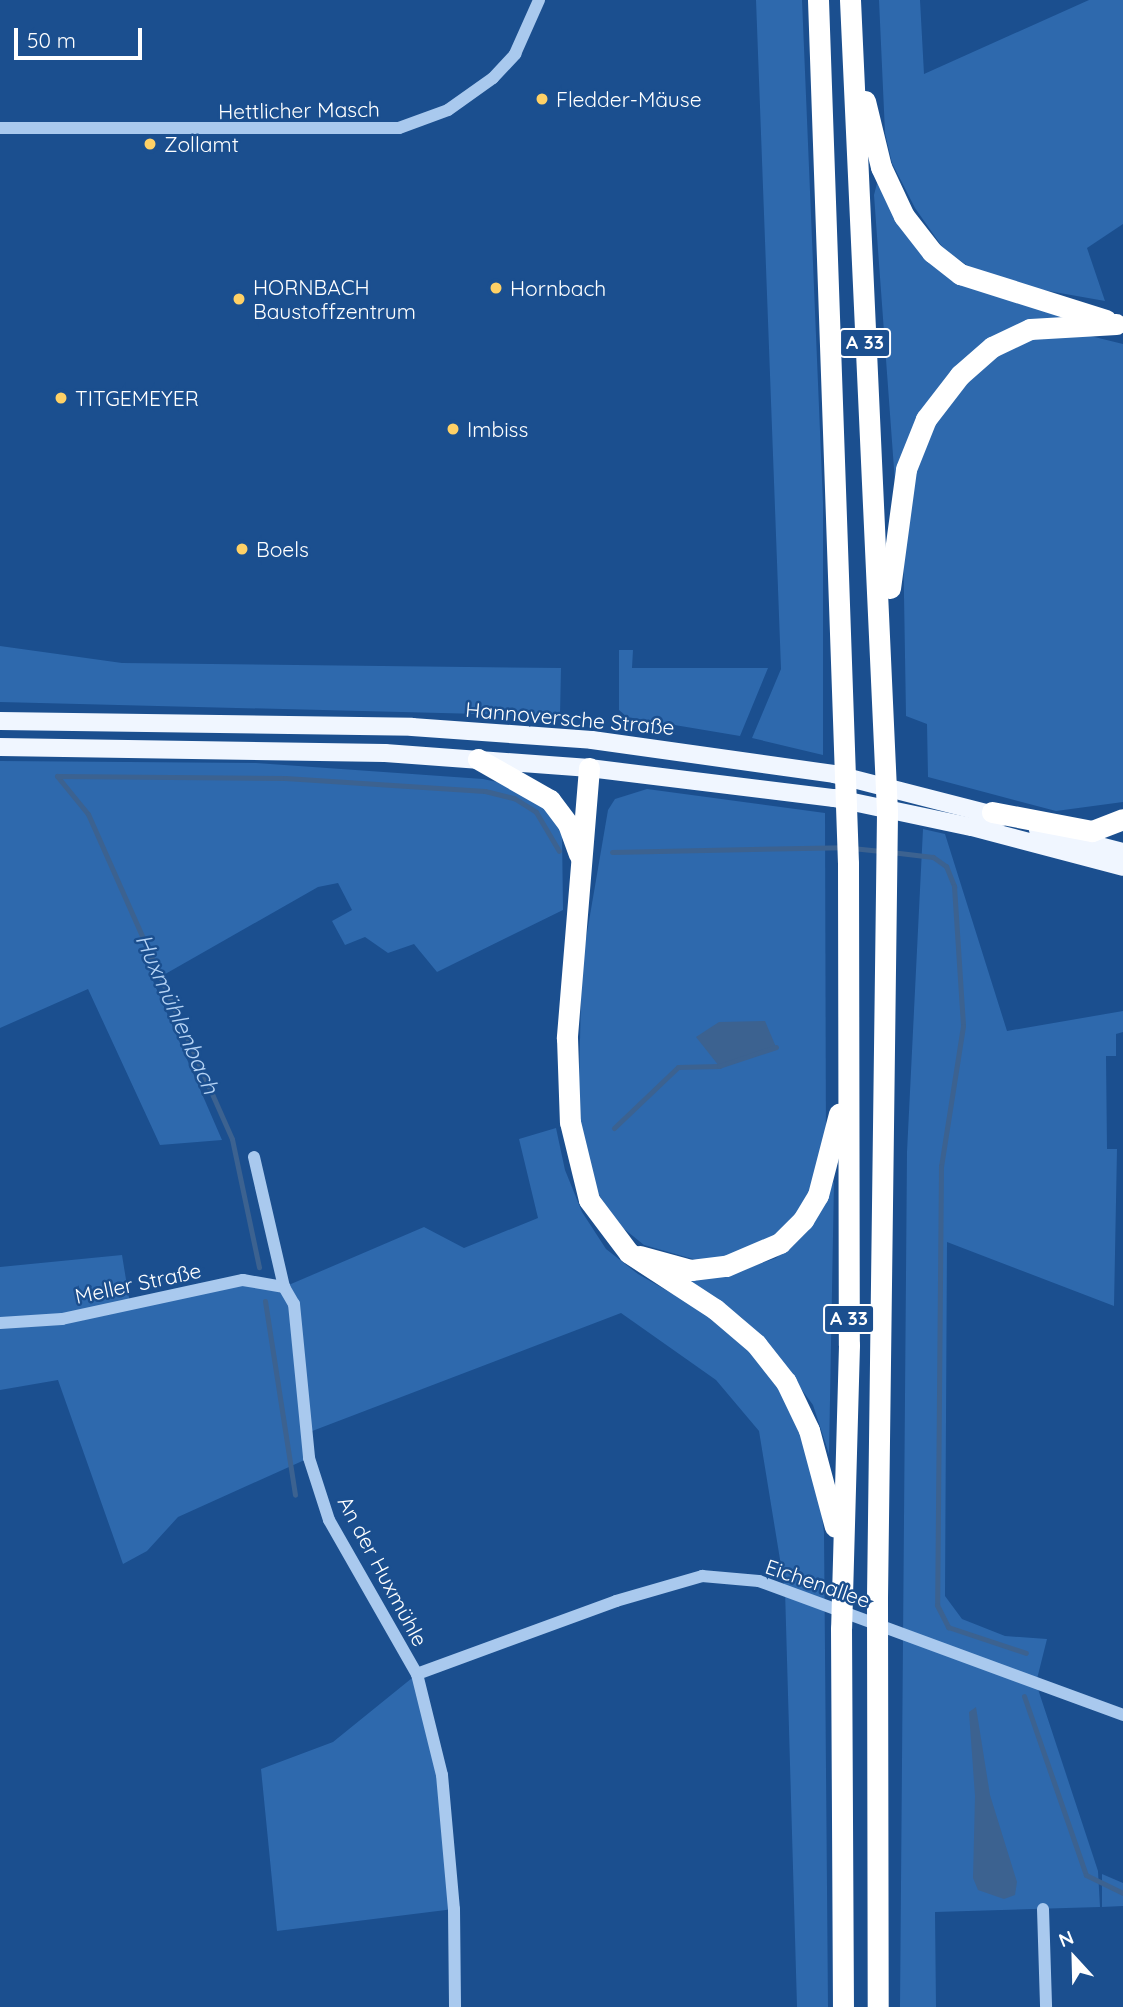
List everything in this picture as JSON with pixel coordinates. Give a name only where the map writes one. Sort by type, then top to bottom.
[{"type":"highway","name":"A 33","points":[[818,0],[848,863],[849,1345],[841,1594],[844,2007]]},
{"type":"highway","name":"A 33","points":[[850,9],[885,730],[888,874],[877,1600],[878,2007]]},
{"type":"highway","points":[[850,9],[881,167],[904,216],[932,252],[960,274],[1009,293],[1077,308],[1119,327]]},
{"type":"highway","points":[[881,668],[897,510],[906,469],[926,419],[960,375],[992,347],[1030,328],[1119,327]]},
{"type":"highway","points":[[478,759],[550,800],[568,824],[581,860]]},
{"type":"highway","points":[[589,768],[567,1038],[570,1122],[589,1200],[629,1253],[715,1309],[757,1344],[786,1382],[823,1474],[842,1571]]},
{"type":"highway","points":[[992,812],[1092,831],[1123,819]]},
{"type":"highway","points":[[629,1253],[691,1269],[726,1266],[780,1243],[803,1220],[818,1195],[831,1159],[848,1067]]},
{"type":"main road","name":"Hannoversche Straße","points":[[0,721],[412,727],[592,740],[834,774],[992,812],[1017,824],[1123,852]]},
{"type":"main road","points":[[589,768],[592,740]]},
{"type":"main road","points":[[0,747],[281,750],[478,759],[589,768],[834,798],[985,830],[1123,867]]},
{"type":"street","name":"Hettlicher Masch","points":[[0,128],[399,128],[448,110],[493,78],[515,54],[539,0]]},
{"type":"street","name":"An der Huxmühle","points":[[254,1157],[284,1287],[294,1304],[309,1458],[329,1520],[417,1674],[442,1775],[454,1909],[455,2007]]},
{"type":"street","name":"Meller Straße","points":[[0,1323],[62,1320],[243,1280],[284,1287]]},
{"type":"street","name":"Eichenallee","points":[[417,1674],[616,1601],[702,1576],[759,1581],[1123,1716]]},
{"type":"street","points":[[1043,1909],[1046,2007]]},
{"type":"shaded area","points":[[756,0],[802,0],[823,503],[823,755],[752,738],[781,669]]},
{"type":"shaded area","points":[[879,0],[920,0],[924,74],[1089,0],[1123,0],[1123,224],[1087,248],[1105,301],[1003,283],[972,269],[943,248],[915,208],[892,163],[885,133]]},
{"type":"shaded area","points":[[881,167],[904,216],[960,274],[1077,308],[1073,323],[992,347],[926,419],[897,510],[874,195]]},
{"type":"shaded area","points":[[1070,331],[1123,344],[1123,802],[1056,811],[928,777],[927,724],[906,716],[903,536],[913,481],[934,422],[962,381],[994,353],[1031,335]]},
{"type":"shaded area","points":[[0,646],[122,663],[561,668],[560,716],[0,702]]},
{"type":"shaded area","points":[[619,650],[633,650],[632,668],[768,668],[740,736],[627,717],[619,710]]},
{"type":"shaded area","points":[[0,761],[256,763],[483,779],[511,785],[548,811],[562,833],[563,910],[437,972],[414,944],[388,953],[365,937],[345,945],[332,921],[352,910],[338,883],[318,887],[153,981],[222,1140],[160,1145],[88,989],[0,1028]]},
{"type":"shaded area","points":[[647,789],[825,813],[826,1154],[815,1189],[791,1223],[761,1248],[707,1263],[644,1245],[618,1224],[597,1192],[578,1117],[582,962],[608,810],[615,799]]},
{"type":"shaded area","points":[[923,829],[945,834],[1007,1031],[1123,1011],[1123,1032],[1116,1034],[1116,1056],[1106,1056],[1107,1149],[1117,1149],[1114,1306],[947,1242],[945,1596],[962,1619],[1005,1636],[1047,1639],[1036,1683],[1098,1871],[1100,1907],[935,1912],[936,2007],[900,2007],[907,1152]]},
{"type":"shaded area","points":[[765,1021],[776,1047],[719,1066],[696,1037],[719,1022]]},
{"type":"shaded area","points":[[556,1128],[565,1170],[582,1212],[606,1249],[638,1274],[729,1326],[781,1384],[817,1475],[824,1533],[828,2007],[797,2007],[785,1590],[759,1431],[716,1380],[621,1313],[307,1433],[309,1458],[178,1517],[147,1551],[123,1564],[58,1380],[0,1390],[0,1267],[122,1255],[130,1304],[243,1280],[284,1287],[424,1227],[464,1248],[538,1218],[519,1139]]},
{"type":"shaded area","points":[[834,1181],[829,1454],[813,1405],[771,1348],[741,1317],[671,1274],[732,1274],[776,1258],[813,1224]]},
{"type":"shaded area","points":[[417,1674],[442,1775],[454,1909],[277,1931],[261,1769],[333,1742]]},
{"type":"shaded area","points":[[976,1707],[990,1795],[1017,1882],[1015,1895],[1004,1899],[978,1890],[973,1878],[975,1796],[969,1712]]},
{"type":"shaded area","points":[[1102,1874],[1123,1883],[1123,1906],[1102,1907]]},
{"type":"waterway","name":"Huxmühlenbach","points":[[57,776],[88,814],[232,1139],[259,1267]]},
{"type":"waterway","points":[[57,776],[285,778],[485,791],[514,798],[536,812],[559,851]]},
{"type":"waterway","points":[[612,852],[843,847]]},
{"type":"waterway","points":[[852,848],[881,851]]},
{"type":"waterway","points":[[891,852],[933,857],[946,866],[954,886],[963,1026],[941,1166],[937,1605],[948,1627],[1026,1653]]},
{"type":"waterway","points":[[614,1128],[678,1067],[719,1066],[776,1047]]},
{"type":"waterway","name":"Huxmühlenbach","points":[[265,1301],[295,1495]]},
{"type":"waterway","points":[[1024,1696],[1086,1875],[1123,1893]]},
{"type":"place","name":"Fledder-Mäuse","points":[[542,99]]},
{"type":"place","name":"Zollamt","points":[[150,144]]},
{"type":"place","name":"Hornbach","points":[[496,288]]},
{"type":"place","name":"HORNBACH Baustoffzentrum","points":[[239,299]]},
{"type":"place","name":"TITGEMEYER","points":[[61,398]]},
{"type":"place","name":"Imbiss","points":[[453,429]]},
{"type":"place","name":"Boels","points":[[242,549]]}]
